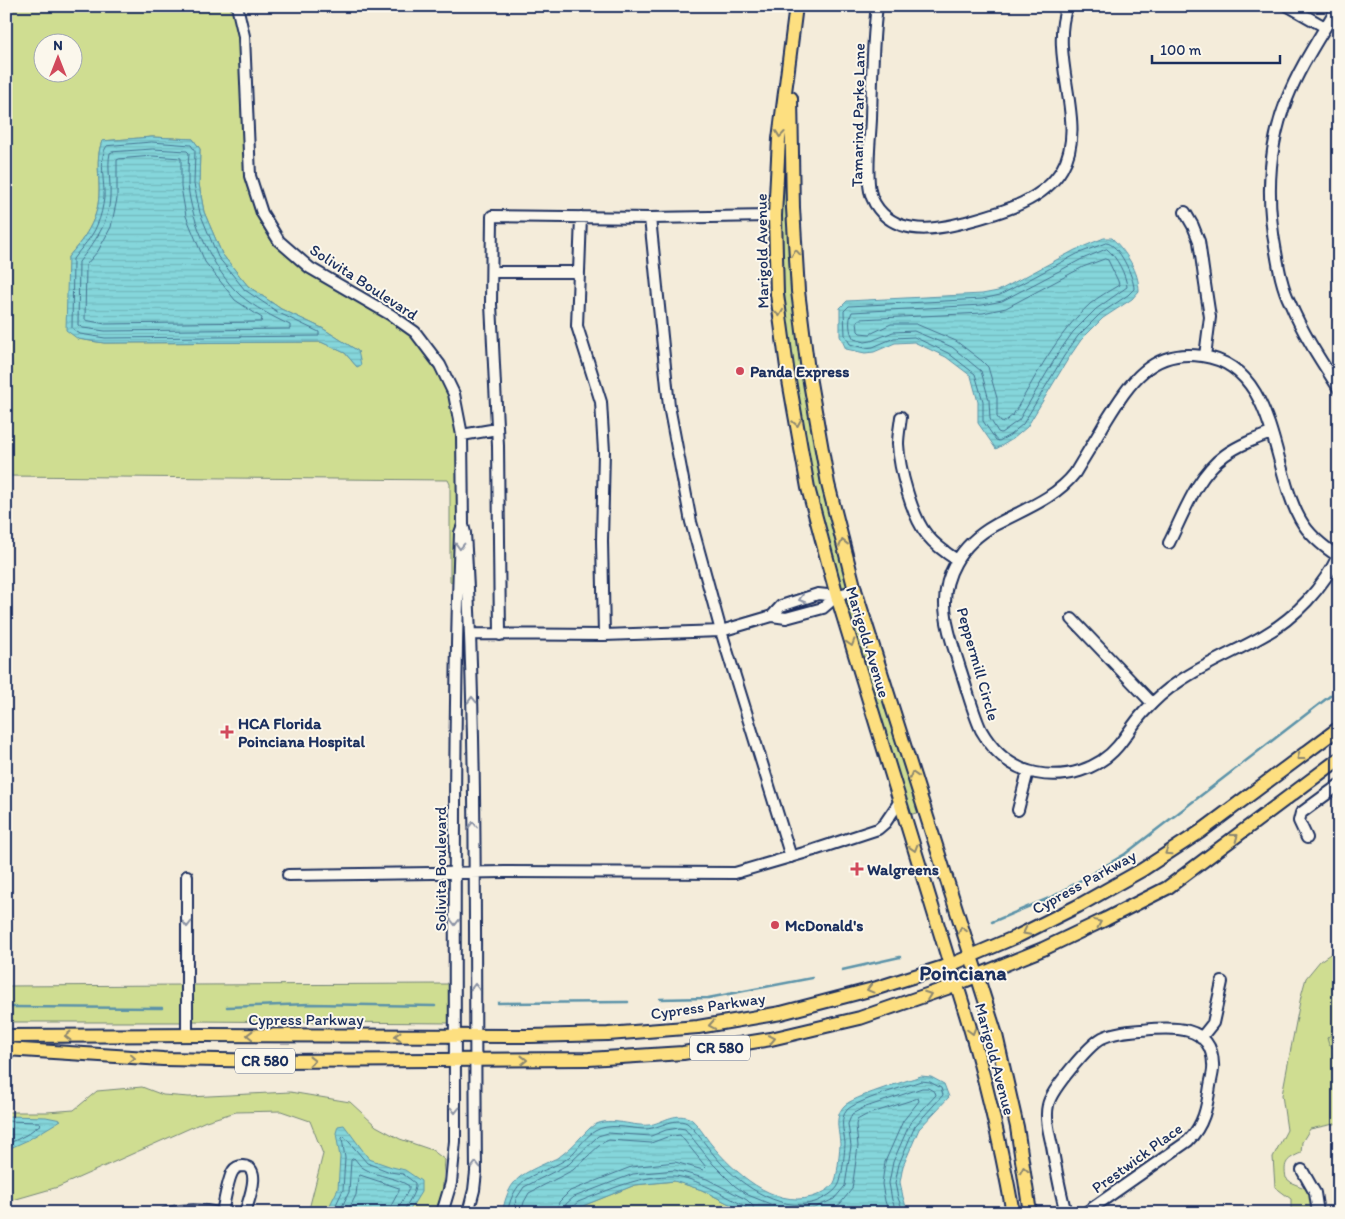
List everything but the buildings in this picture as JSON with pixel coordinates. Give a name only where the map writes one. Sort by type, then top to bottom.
[{"type":"main road","name":"Marigold Avenue","points":[[796,6],[780,139],[775,216],[777,294],[788,375],[808,488],[836,596],[950,965],[963,1000],[991,1105],[1013,1213]]},
{"type":"main road","name":"Marigold Avenue","points":[[789,68],[793,208],[798,291],[807,362],[828,484],[855,590],[996,1035],[1017,1127],[1030,1213]]},
{"type":"main road","name":"Cypress Parkway","points":[[6,1036],[475,1036],[608,1034],[698,1027],[781,1012],[877,988],[950,965],[1018,936],[1078,906],[1142,870],[1200,832],[1339,728]]},
{"type":"main road","points":[[957,985],[1043,950],[1166,888],[1339,759]]},
{"type":"main road","name":"CR 580","points":[[6,1049],[163,1060],[589,1060],[720,1048],[771,1039],[825,1027],[904,1004],[957,985]]},
{"type":"street","name":"Solivita Boulevard","points":[[237,6],[244,36],[250,176],[262,213],[279,241],[310,268],[391,315],[415,332],[440,365],[454,394],[462,435],[463,525],[466,542],[470,634],[474,873],[476,1172],[468,1213]]},
{"type":"street","name":"Tamarind Parke Lane","points":[[877,6],[872,81],[870,189],[876,205],[885,216],[904,227],[919,229],[968,221],[1011,208],[1039,194],[1058,176],[1067,159],[1072,142],[1061,42],[1062,25],[1067,6]]},
{"type":"street","points":[[1288,6],[1325,28]]},
{"type":"street","points":[[1338,6],[1296,78],[1279,123],[1273,150],[1269,209],[1280,275],[1285,293],[1308,342],[1339,389]]},
{"type":"street","points":[[1185,212],[1199,241],[1210,317],[1205,356]]},
{"type":"street","points":[[500,635],[497,428],[491,304],[492,216],[650,218],[775,216]]},
{"type":"street","points":[[581,217],[577,326],[601,402],[604,450],[602,541],[604,635]]},
{"type":"street","points":[[650,218],[669,406],[691,522],[721,631],[791,857]]},
{"type":"street","points":[[492,272],[579,272]]},
{"type":"street","name":"Peppermill Circle","points":[[1172,356],[1205,356],[1227,365],[1248,381],[1259,397],[1271,433],[1290,496],[1300,518],[1316,540],[1338,555],[1310,598],[1284,622],[1263,636],[1189,675],[1164,692],[1142,714],[1117,748],[1093,766],[1072,773],[1057,775],[1028,771],[1010,762],[996,751],[984,736],[977,722],[946,616],[946,591],[952,570],[956,560],[969,544],[984,531],[1064,486],[1124,393],[1140,374],[1150,366],[1172,356]]},
{"type":"street","points":[[901,417],[898,442],[899,454],[912,509],[927,536],[956,560]]},
{"type":"street","points":[[462,435],[497,428]]},
{"type":"street","points":[[1169,543],[1193,495],[1212,467],[1224,455],[1239,446],[1271,433]]},
{"type":"street","name":"Solivita Boulevard","points":[[442,1213],[451,1182],[454,1162],[458,604],[460,533],[463,525]]},
{"type":"street","points":[[772,616],[781,606],[818,594],[836,596],[855,590]]},
{"type":"street","points":[[470,634],[604,635],[721,631],[772,616],[786,618],[823,608],[836,596]]},
{"type":"street","points":[[1072,619],[1152,703]]},
{"type":"street","points":[[1018,810],[1028,771]]},
{"type":"street","points":[[1307,838],[1299,822],[1301,814],[1339,785]]},
{"type":"street","points":[[288,875],[735,873],[878,829],[885,823],[900,801]]},
{"type":"street","points":[[187,876],[187,1035]]},
{"type":"street","points":[[1066,1213],[1047,1121],[1048,1104],[1055,1088],[1093,1044],[1109,1035],[1151,1029],[1178,1028],[1190,1030],[1201,1038],[1213,1023],[1222,982]]},
{"type":"street","name":"Prestwick Place","points":[[1085,1213],[1188,1141],[1201,1125],[1206,1110],[1213,1068],[1210,1050],[1201,1038]]},
{"type":"street","points":[[166,1213],[185,1209],[203,1209],[221,1213],[233,1171],[238,1167],[245,1166],[251,1169],[254,1180],[245,1213]]},
{"type":"street","points":[[1302,1170],[1315,1193],[1318,1213]]},
{"type":"green space","points":[[6,6],[233,6],[240,37],[246,177],[258,216],[276,245],[412,336],[437,368],[450,396],[457,436],[458,524],[454,582],[450,582],[450,484],[448,480],[6,476]],"holes":[[[152,137],[193,139],[200,149],[199,184],[204,212],[222,254],[248,286],[281,309],[322,328],[358,351],[357,367],[345,353],[321,342],[104,343],[78,339],[68,257],[85,236],[96,213],[99,195],[99,155],[102,141]]]},
{"type":"green space","points":[[787,114],[794,291],[850,587],[840,590],[813,487],[792,374],[781,293],[780,216]]},
{"type":"green space","points":[[852,597],[920,812],[909,815],[842,600]]},
{"type":"green space","points":[[1339,948],[1339,1123],[1310,1129],[1302,1142],[1301,1153],[1292,1157],[1287,1162],[1285,1168],[1286,1178],[1292,1183],[1307,1189],[1313,1213],[1291,1213],[1291,1199],[1275,1187],[1273,1157],[1287,1130],[1282,1095],[1306,978],[1320,961]]},
{"type":"green space","points":[[451,982],[451,1023],[191,1021],[191,985],[447,984]]},
{"type":"green space","points":[[183,985],[183,1022],[6,1022],[6,986]]},
{"type":"green space","points":[[1339,1028],[1339,1052],[1329,1045],[1327,1038]]},
{"type":"green space","points":[[142,1087],[163,1095],[189,1097],[290,1092],[350,1102],[376,1126],[400,1139],[432,1150],[445,1160],[442,1195],[434,1213],[308,1213],[323,1154],[310,1121],[281,1111],[236,1112],[206,1121],[58,1187],[6,1202],[6,1112],[74,1110],[97,1091]]},
{"type":"green space","points":[[675,1181],[702,1190],[747,1213],[573,1213],[580,1207],[635,1185]]},
{"type":"water","points":[[152,137],[193,139],[200,149],[199,184],[204,212],[222,254],[248,286],[281,309],[322,328],[358,351],[361,365],[357,367],[345,353],[321,342],[104,343],[78,339],[66,330],[68,257],[85,236],[96,213],[99,195],[99,155],[102,141]]},
{"type":"water","points":[[1104,238],[1112,238],[1127,256],[1137,276],[1139,291],[1132,299],[1103,318],[1081,340],[1027,427],[1013,439],[996,449],[978,423],[978,402],[971,376],[946,357],[914,342],[895,343],[874,352],[865,353],[846,349],[840,336],[840,308],[847,301],[982,294],[998,291],[1075,250]]},
{"type":"water","points":[[921,1076],[931,1077],[944,1084],[949,1097],[919,1129],[903,1166],[900,1182],[908,1213],[747,1213],[702,1190],[674,1181],[635,1185],[580,1207],[573,1213],[502,1213],[508,1193],[516,1180],[557,1158],[597,1124],[611,1121],[649,1125],[678,1116],[684,1116],[692,1120],[720,1155],[756,1185],[783,1197],[797,1199],[812,1197],[828,1190],[835,1180],[840,1146],[838,1120],[844,1106],[868,1094]]},
{"type":"water","points":[[6,1116],[46,1117],[61,1120],[28,1140],[6,1150]]},
{"type":"water","points":[[344,1125],[369,1159],[405,1170],[421,1181],[421,1192],[408,1213],[326,1213],[338,1189],[340,1157],[336,1133],[338,1126]]},
{"type":"waterway","points":[[992,922],[1054,896],[1125,854],[1339,689]]},
{"type":"waterway","points":[[842,970],[900,957]]},
{"type":"waterway","points":[[660,999],[708,998],[812,978]]},
{"type":"waterway","points":[[498,1003],[628,1002]]},
{"type":"waterway","points":[[227,1007],[309,1004],[435,1006]]},
{"type":"waterway","points":[[6,1007],[162,1008]]},
{"type":"place","name":"Panda Express","points":[[740,371]]},
{"type":"place","name":"HCA Florida Poinciana Hospital","points":[[227,732]]},
{"type":"place","name":"Walgreens","points":[[857,869]]},
{"type":"place","name":"McDonald's","points":[[775,925]]},
{"type":"district","name":"Poinciana","points":[[963,972]]}]
